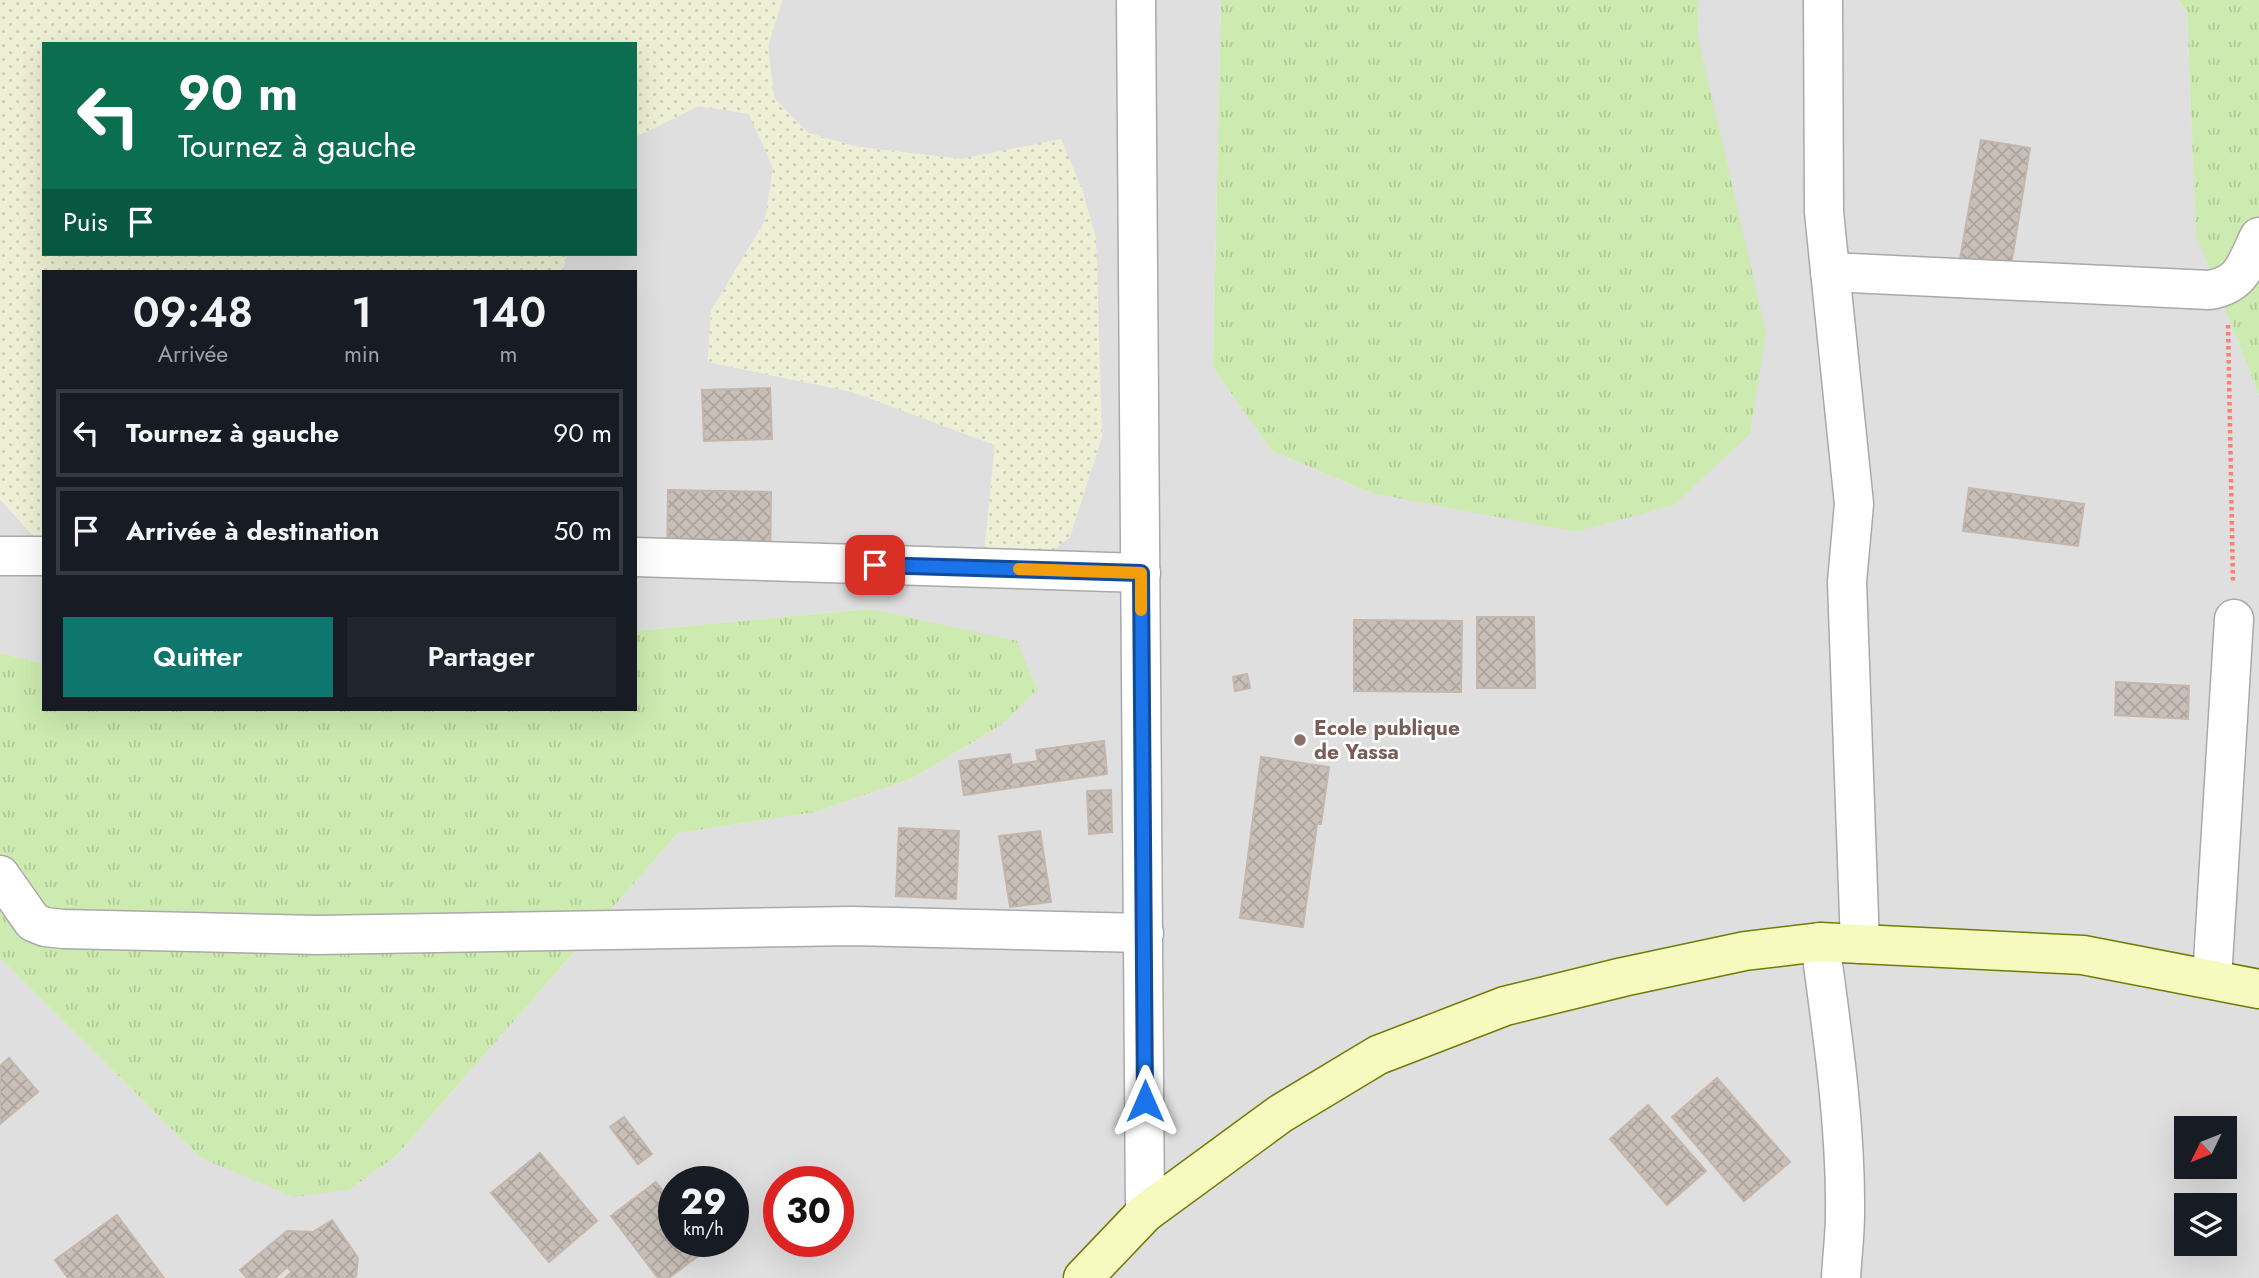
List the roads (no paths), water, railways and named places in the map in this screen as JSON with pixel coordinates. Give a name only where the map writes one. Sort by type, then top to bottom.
[{"type":"main road","points":[[1083,1278],[1146,1213],[1280,1114],[1378,1055],[1505,1006],[1623,977],[1745,951],[1820,942],[2083,955],[2259,989]]},
{"type":"street","points":[[1136,0],[1146,1213]]},
{"type":"street","points":[[1823,0],[1824,212],[1854,504],[1847,582],[1860,944]]},
{"type":"street","points":[[1830,272],[2209,290],[2224,288],[2241,274],[2259,237]]},
{"type":"street","points":[[0,556],[42,556]]},
{"type":"street","points":[[637,557],[1141,573]]},
{"type":"street","points":[[2212,979],[2234,619]]},
{"type":"street","points":[[0,875],[33,922],[45,927],[63,929],[317,935],[852,926],[1144,933]]},
{"type":"street","points":[[1820,942],[1841,1118],[1845,1214],[1841,1278]]},
{"type":"place","name":"Ecole publique de Yassa","points":[[1300,740]]}]
